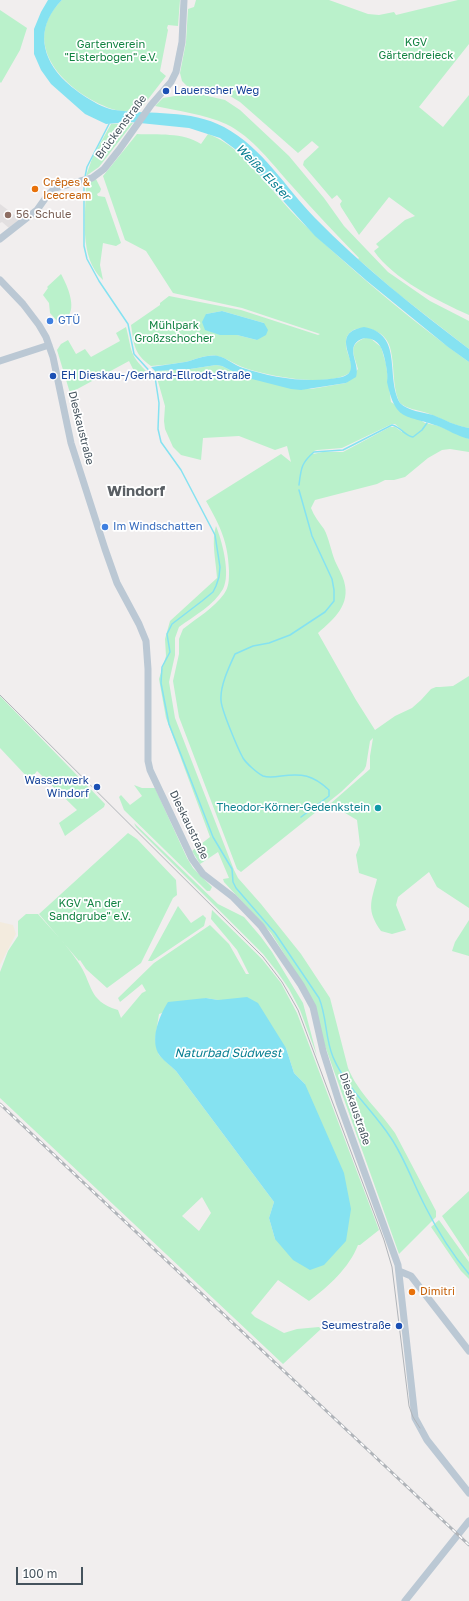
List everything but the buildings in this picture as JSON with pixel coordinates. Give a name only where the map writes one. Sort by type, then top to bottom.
[{"type":"main road","name":"Brückenstraße","points":[[0,239],[37,210],[55,188],[92,178],[104,169],[149,108],[171,82],[176,72],[182,42],[184,0]]},
{"type":"main road","name":"Dieskaustraße","points":[[0,280],[35,319],[49,344],[72,443],[105,549],[117,583],[139,624],[146,641],[148,669],[148,761],[150,770],[188,853],[197,867],[254,917],[268,935],[307,996],[312,1007],[339,1102],[382,1216],[399,1271],[414,1412],[420,1428],[427,1440],[469,1493]]},
{"type":"main road","points":[[0,361],[49,344]]},
{"type":"main road","points":[[399,1271],[411,1276],[469,1351]]},
{"type":"main road","points":[[405,1601],[469,1521]]},
{"type":"shaded area","name":"56. Schule","points":[[0,204],[20,219],[9,228],[2,222],[0,223]]},
{"type":"green space","name":"Gartenverein \"Elsterbogen\" e.V.","points":[[62,0],[180,0],[178,26],[168,25],[167,28],[168,30],[160,71],[166,76],[139,111],[115,110],[95,102],[78,91],[64,79],[53,65],[46,50],[44,33],[49,17]]},
{"type":"green space","name":"KGV Gärtendreieck","points":[[196,0],[329,0],[368,14],[379,15],[394,12],[396,15],[458,0],[469,0],[469,44],[419,107],[443,127],[469,95],[469,315],[430,296],[404,280],[392,271],[374,251],[379,247],[376,244],[405,220],[415,216],[389,197],[359,235],[341,207],[340,204],[342,201],[337,195],[332,199],[303,165],[304,161],[319,147],[312,141],[298,153],[240,102],[225,93],[189,88],[182,81],[180,73],[186,42],[188,9],[194,7]]},
{"type":"green space","points":[[0,10],[27,28],[20,50],[1,83],[0,82]]},
{"type":"green space","points":[[187,94],[199,94],[225,100],[240,110],[289,156],[324,198],[344,226],[388,272],[430,301],[469,321],[469,349],[397,293],[358,259],[359,258],[262,152],[236,129],[200,115],[155,106],[163,98]]},
{"type":"green space","points":[[133,123],[99,167],[86,176],[93,156],[111,124]]},
{"type":"green space","name":"Mühlpark Großzschocher","points":[[137,134],[178,136],[194,140],[201,144],[208,134],[226,143],[242,156],[297,217],[333,252],[409,317],[469,362],[469,428],[458,426],[427,413],[409,408],[400,403],[395,388],[389,344],[381,334],[370,329],[357,329],[348,335],[346,347],[353,367],[352,371],[343,376],[330,379],[300,379],[269,374],[245,368],[217,356],[205,356],[181,363],[151,366],[145,362],[136,348],[131,325],[160,305],[160,303],[169,296],[241,310],[318,335],[320,334],[242,308],[173,293],[146,251],[125,240],[103,176]],"holes":[[[222,311],[264,323],[257,340],[237,335],[206,314]]]},
{"type":"green space","points":[[96,179],[101,189],[97,194],[98,196],[105,197],[121,243],[116,246],[103,243],[100,265],[103,280],[95,271],[90,260],[85,235],[86,184]]},
{"type":"green space","points":[[61,274],[70,294],[71,310],[68,316],[59,323],[50,313],[49,303],[43,295],[48,288],[47,287]]},
{"type":"green space","points":[[126,327],[133,355],[146,371],[136,375],[129,361],[70,393],[57,350],[61,344],[68,340],[76,354],[85,349],[91,357],[120,341],[116,333]]},
{"type":"green space","points":[[365,338],[370,338],[381,347],[386,364],[391,402],[425,423],[439,426],[469,439],[469,452],[450,449],[442,450],[428,458],[405,477],[394,480],[385,480],[377,484],[315,500],[311,508],[326,533],[346,590],[340,611],[318,633],[375,730],[395,716],[412,708],[431,689],[436,687],[453,686],[469,676],[469,908],[437,887],[429,872],[398,897],[396,905],[406,930],[392,934],[381,931],[373,917],[371,906],[377,879],[359,873],[356,855],[360,845],[357,820],[330,804],[370,769],[370,756],[373,738],[370,741],[364,770],[341,792],[241,872],[237,869],[179,717],[173,681],[179,654],[179,639],[183,629],[215,604],[227,589],[229,571],[225,542],[219,526],[206,501],[281,454],[291,462],[287,446],[275,450],[239,436],[203,438],[201,460],[181,455],[173,447],[165,429],[165,406],[155,371],[190,369],[216,365],[222,366],[244,377],[311,389],[346,383],[358,369],[353,350],[359,341]],"holes":[[[392,424],[395,424],[402,430],[402,432],[395,427],[390,427],[343,452],[323,452],[313,454],[314,451],[317,450],[342,448]]]},
{"type":"green space","points":[[216,526],[225,558],[225,583],[223,589],[214,600],[179,627],[175,638],[175,655],[169,682],[175,718],[238,878],[301,954],[330,998],[348,1068],[352,1077],[363,1094],[395,1133],[436,1211],[436,1217],[399,1254],[303,984],[271,933],[224,882],[223,879],[229,878],[218,852],[200,864],[192,851],[210,837],[166,718],[159,679],[166,656],[165,639],[170,621],[217,578],[214,545]]},
{"type":"green space","points":[[0,696],[105,804],[104,807],[65,836],[59,823],[77,810],[37,771],[30,780],[0,748]]},
{"type":"green space","points":[[134,785],[142,788],[155,788],[187,858],[193,868],[212,887],[210,891],[207,891],[124,810],[119,797],[121,795],[130,805],[142,796]]},
{"type":"green space","points":[[134,823],[218,904],[244,917],[261,937],[272,952],[303,1003],[317,1056],[300,1010],[289,989],[278,973],[263,954],[136,827]]},
{"type":"green space","name":"KGV \"An der Sandgrube\" e.V.","points":[[128,833],[137,839],[176,880],[177,895],[173,898],[141,963],[107,988],[86,969],[80,960],[79,961],[39,914]]},
{"type":"green space","points":[[178,906],[191,923],[203,915],[206,918],[204,926],[152,961],[148,961]]},
{"type":"green space","points":[[212,910],[262,959],[281,983],[297,1013],[379,1230],[358,1245],[344,1269],[338,1276],[309,1301],[278,1280],[251,1313],[255,1317],[284,1333],[297,1329],[319,1327],[321,1329],[283,1364],[0,1098],[0,972],[8,951],[18,936],[18,921],[26,914],[38,914],[74,956],[96,996],[101,1002],[118,1010],[121,1018],[142,993],[146,991],[142,984],[120,1002],[118,998],[154,963],[210,925],[229,944],[246,974],[249,974],[237,950],[211,919]],"holes":[[[206,998],[218,1000],[286,1048],[294,1073],[305,1084],[275,1239],[269,1218],[274,1202],[176,1071],[159,1055],[155,1040],[159,1014]],[[202,1197],[211,1213],[199,1231],[182,1216]]]},
{"type":"green space","points":[[469,920],[469,956],[452,951],[455,942]]},
{"type":"green space","points":[[469,1191],[469,1257],[442,1216]]},
{"type":"green space","points":[[439,1220],[469,1262],[469,1279],[461,1271],[431,1227]]},
{"type":"sand","points":[[0,922],[13,925],[16,934],[0,965]]},
{"type":"water","name":"Weiße Elster","points":[[48,0],[62,0],[54,9],[49,19],[45,28],[44,38],[48,58],[66,82],[101,106],[115,110],[198,117],[224,127],[238,136],[262,157],[315,218],[351,253],[409,302],[469,349],[469,362],[448,347],[367,281],[315,236],[239,152],[220,138],[189,128],[130,122],[106,124],[85,114],[51,84],[41,70],[34,54],[34,29]]},
{"type":"water","points":[[222,311],[264,323],[268,330],[266,335],[257,340],[237,335],[220,335],[205,330],[202,322],[206,314]]},
{"type":"water","points":[[364,327],[376,331],[384,338],[389,347],[396,393],[400,403],[411,410],[433,415],[469,428],[469,439],[438,426],[409,417],[398,410],[390,395],[387,382],[386,364],[382,349],[378,343],[368,338],[358,341],[353,348],[357,368],[356,377],[346,383],[301,390],[291,389],[244,377],[222,366],[216,365],[190,369],[155,371],[151,367],[185,362],[205,356],[218,356],[243,368],[267,375],[305,380],[342,377],[349,373],[351,367],[346,344],[347,337],[352,331]]},
{"type":"water","name":"Naturbad Südwest","points":[[247,997],[258,1003],[286,1048],[294,1073],[305,1084],[344,1173],[351,1209],[346,1241],[324,1265],[310,1270],[293,1260],[275,1239],[269,1218],[274,1202],[176,1071],[160,1056],[155,1043],[156,1029],[161,1014],[168,1002],[206,998],[218,1000]]},
{"type":"waterway","points":[[85,177],[87,167],[109,124]]},
{"type":"waterway","points":[[84,182],[84,246],[87,259],[99,281],[128,324],[134,354],[155,377],[159,403],[158,429],[161,442],[181,470],[215,535],[220,567],[216,586],[213,592],[172,624],[167,634],[170,652],[162,667],[161,683],[169,724],[213,837],[232,869],[233,882],[236,888],[275,933],[319,998],[322,1005],[330,1050],[338,1068],[352,1089],[391,1138],[401,1154],[434,1224],[450,1250],[469,1274]]},
{"type":"waterway","points":[[299,485],[302,467],[306,460],[314,452],[343,450],[392,425],[413,437],[422,430],[427,423]]},
{"type":"waterway","points":[[299,490],[312,536],[332,579],[334,601],[325,612],[290,635],[269,643],[253,646],[235,654],[223,683],[221,700],[234,738],[244,760],[249,765],[263,776],[268,777],[288,775],[307,776],[318,781],[329,790],[329,796],[301,817]]},
{"type":"tram line","points":[[0,695],[263,957],[282,982],[298,1010],[384,1240],[392,1267],[409,1406],[413,1417],[420,1428]]},
{"type":"railway","points":[[0,1104],[469,1545]]},
{"type":"place","name":"Lauerscher Weg","points":[[166,91]]},
{"type":"place","name":"Crêpes & Icecream","points":[[35,189]]},
{"type":"place","name":"56. Schule","points":[[8,215]]},
{"type":"place","name":"GTÜ","points":[[50,321]]},
{"type":"place","name":"EH Dieskau-/Gerhard-Ellrodt-Straße","points":[[53,376]]},
{"type":"place","name":"Im Windschatten","points":[[105,527]]},
{"type":"place","name":"Wasserwerk Windorf","points":[[97,787]]},
{"type":"place","name":"Theodor-Körner-Gedenkstein","points":[[378,808]]},
{"type":"place","name":"Dimitri","points":[[412,1292]]},
{"type":"place","name":"Seumestraße","points":[[399,1326]]},
{"type":"district","name":"Windorf","points":[[136,491]]}]
